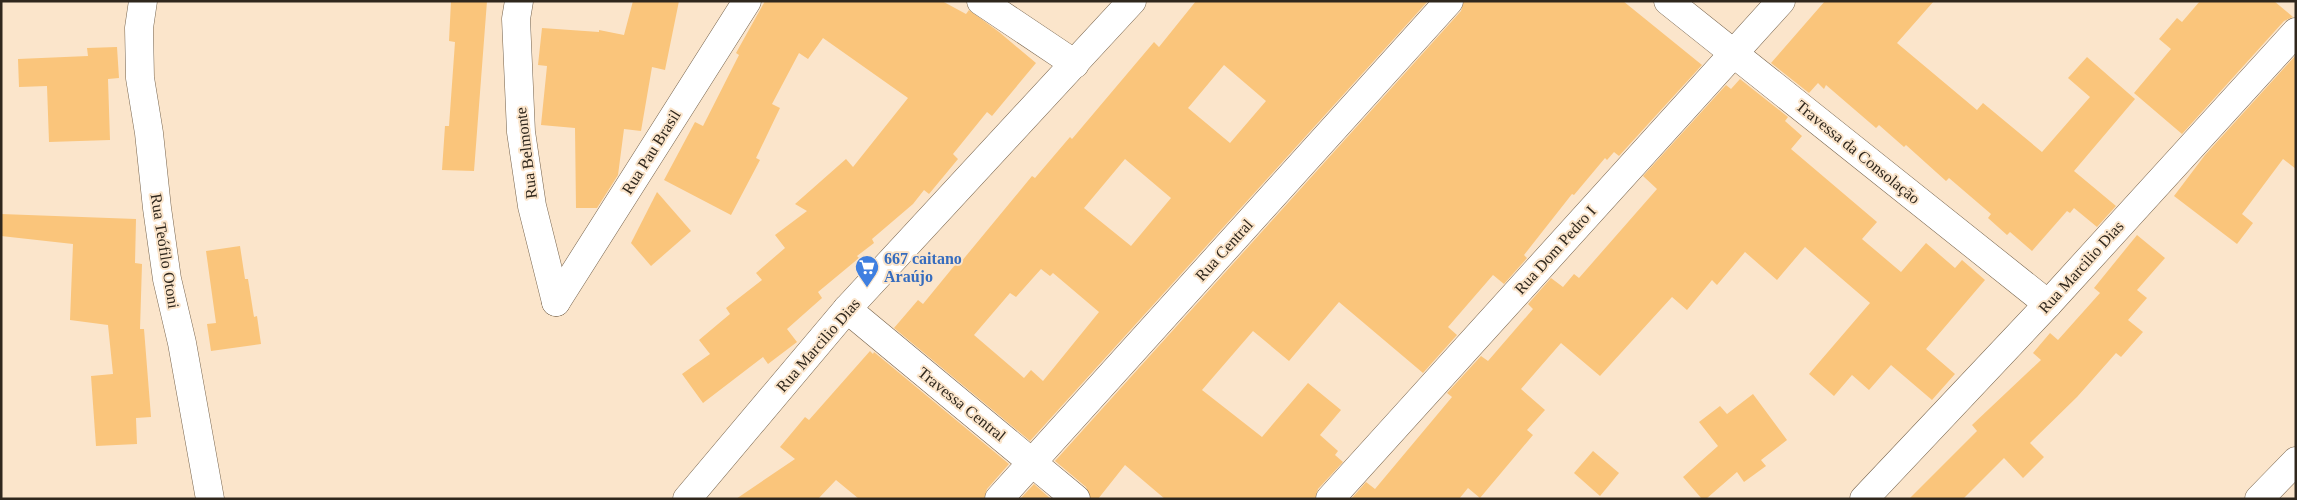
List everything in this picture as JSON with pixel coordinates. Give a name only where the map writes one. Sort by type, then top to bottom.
[{"type":"street","name":"Rua Teófilo Otoni","points":[[143,1],[139,28],[140,78],[149,133],[157,208],[167,279],[182,342],[210,499]]},
{"type":"street","name":"Rua Belmonte","points":[[519,1],[516,19],[521,132],[532,206],[556,302]]},
{"type":"street","name":"Rua Pau Brasil","points":[[556,302],[747,1]]},
{"type":"street","points":[[981,1],[1075,64]]},
{"type":"street","name":"Rua Marcilio Dias","points":[[687,499],[847,310],[1132,1]]},
{"type":"street","name":"Rua Central","points":[[999,499],[1449,1]]},
{"type":"street","name":"Travessa da Consolação","points":[[1668,1],[2048,304]]},
{"type":"street","name":"Rua Dom Pedro I","points":[[1330,499],[1781,1]]},
{"type":"street","name":"Rua Marcilio Dias","points":[[1864,499],[2048,304],[2296,32]]},
{"type":"street","name":"Travessa Central","points":[[847,310],[1076,499]]},
{"type":"street","points":[[2259,499],[2296,460]]},
{"type":"building","points":[[451,1],[487,1],[474,171],[442,170],[445,126],[449,126],[455,42],[449,41]]},
{"type":"building","points":[[633,1],[679,1],[665,70],[652,67],[641,131],[624,129],[618,175],[597,208],[576,208],[575,128],[541,125],[547,66],[538,65],[542,28],[599,32],[599,30],[624,35]]},
{"type":"building","points":[[765,1],[942,1],[966,14],[969,10],[1036,63],[992,116],[987,112],[953,154],[958,159],[929,194],[924,190],[913,204],[872,239],[874,243],[857,256],[859,258],[818,292],[822,298],[787,329],[797,342],[768,364],[763,357],[703,403],[682,374],[710,354],[699,340],[730,314],[726,308],[762,280],[756,273],[785,248],[775,235],[807,211],[795,204],[846,159],[853,167],[908,98],[823,38],[808,59],[799,53],[772,104],[780,108],[756,158],[760,160],[731,215],[664,180],[695,122],[703,126],[739,55],[736,53]]},
{"type":"building","points":[[1196,1],[1428,1],[1030,441],[894,328],[918,300],[923,304],[959,260],[961,262],[1032,176],[1035,178],[1070,137],[1072,139],[1154,42],[1159,47]],"holes":[[[1224,65],[1266,101],[1230,143],[1188,108]],[[1125,159],[1171,198],[1131,246],[1084,208]],[[1041,269],[1050,276],[1053,273],[1099,312],[1043,381],[1031,370],[1024,378],[974,335],[1010,293],[1016,297]]]},
{"type":"building","points":[[1464,1],[1623,1],[1702,65],[1619,156],[1614,152],[1607,160],[1605,158],[1574,195],[1572,194],[1524,255],[1527,258],[1504,284],[1493,275],[1448,327],[1457,335],[1423,373],[1339,302],[1289,361],[1253,331],[1202,390],[1262,437],[1308,383],[1341,410],[1320,435],[1338,451],[1335,455],[1343,462],[1318,489],[1315,499],[1165,499],[1125,465],[1098,499],[1091,499],[1086,487],[1055,461],[1461,11]]},
{"type":"building","points":[[1825,1],[1934,1],[1897,43],[1977,110],[1983,103],[2042,152],[2090,97],[2068,78],[2087,57],[2135,99],[2074,171],[2116,206],[2097,227],[2074,208],[2070,213],[2067,211],[2032,251],[2010,232],[2007,235],[1988,218],[1991,214],[1949,178],[1946,181],[1906,145],[1904,147],[1879,125],[1876,128],[1826,85],[1824,89],[1818,83],[1809,93],[1771,63]]},
{"type":"building","points":[[2200,1],[2274,1],[2293,17],[2284,21],[2182,134],[2134,93],[2171,49],[2159,39],[2177,18],[2182,22]]},
{"type":"building","points":[[117,47],[119,78],[108,79],[110,140],[49,142],[47,86],[19,87],[18,59],[88,56],[87,48]]},
{"type":"building","points":[[2296,55],[2296,169],[2283,159],[2242,214],[2253,223],[2237,244],[2174,196],[2205,155]]},
{"type":"building","points":[[1740,79],[1788,117],[1785,121],[1802,136],[1791,149],[1877,222],[1862,239],[1901,272],[1926,243],[1955,268],[1962,260],[1985,280],[1926,349],[1955,374],[1932,400],[1891,365],[1869,390],[1852,375],[1834,396],[1809,374],[1870,303],[1805,247],[1777,280],[1745,252],[1717,285],[1712,280],[1687,310],[1672,297],[1600,376],[1561,343],[1521,389],[1545,410],[1527,430],[1533,435],[1480,498],[1468,488],[1459,499],[1351,499],[1366,482],[1375,489],[1452,397],[1447,393],[1481,356],[1488,361],[1533,309],[1528,304],[1551,278],[1563,287],[1574,274],[1579,278],[1657,189],[1643,176],[1726,85],[1731,89]]},
{"type":"building","points":[[657,192],[691,231],[651,266],[631,243]]},
{"type":"building","points":[[1,214],[136,219],[135,263],[142,264],[140,329],[144,329],[151,417],[136,418],[137,444],[96,446],[91,376],[113,374],[108,325],[70,320],[73,244],[1,236]]},
{"type":"building","points":[[2137,235],[2165,258],[2137,290],[2147,298],[2128,320],[2143,332],[2121,357],[2116,353],[2077,397],[2030,443],[2044,457],[2023,478],[2004,458],[1963,499],[1909,499],[1977,431],[1972,425],[2041,360],[2033,353],[2050,333],[2058,340],[2100,293],[2094,288]]},
{"type":"building","points":[[240,246],[245,279],[248,279],[254,317],[257,316],[261,344],[211,351],[207,324],[216,323],[206,251]]},
{"type":"building","points":[[870,351],[873,354],[874,352],[1009,464],[987,489],[984,499],[859,499],[836,480],[818,499],[736,499],[795,459],[780,447],[805,417],[809,420]]},
{"type":"building","points":[[1753,394],[1787,440],[1761,460],[1766,466],[1744,482],[1737,472],[1706,499],[1702,499],[1683,477],[1718,446],[1699,422],[1720,406],[1727,414]]},
{"type":"building","points":[[1593,451],[1619,473],[1600,496],[1574,473]]},
{"type":"building","points":[[1034,484],[1051,499],[1020,499]]},
{"type":"place","name":"667 caitano Araújo","points":[[867,288]]}]
